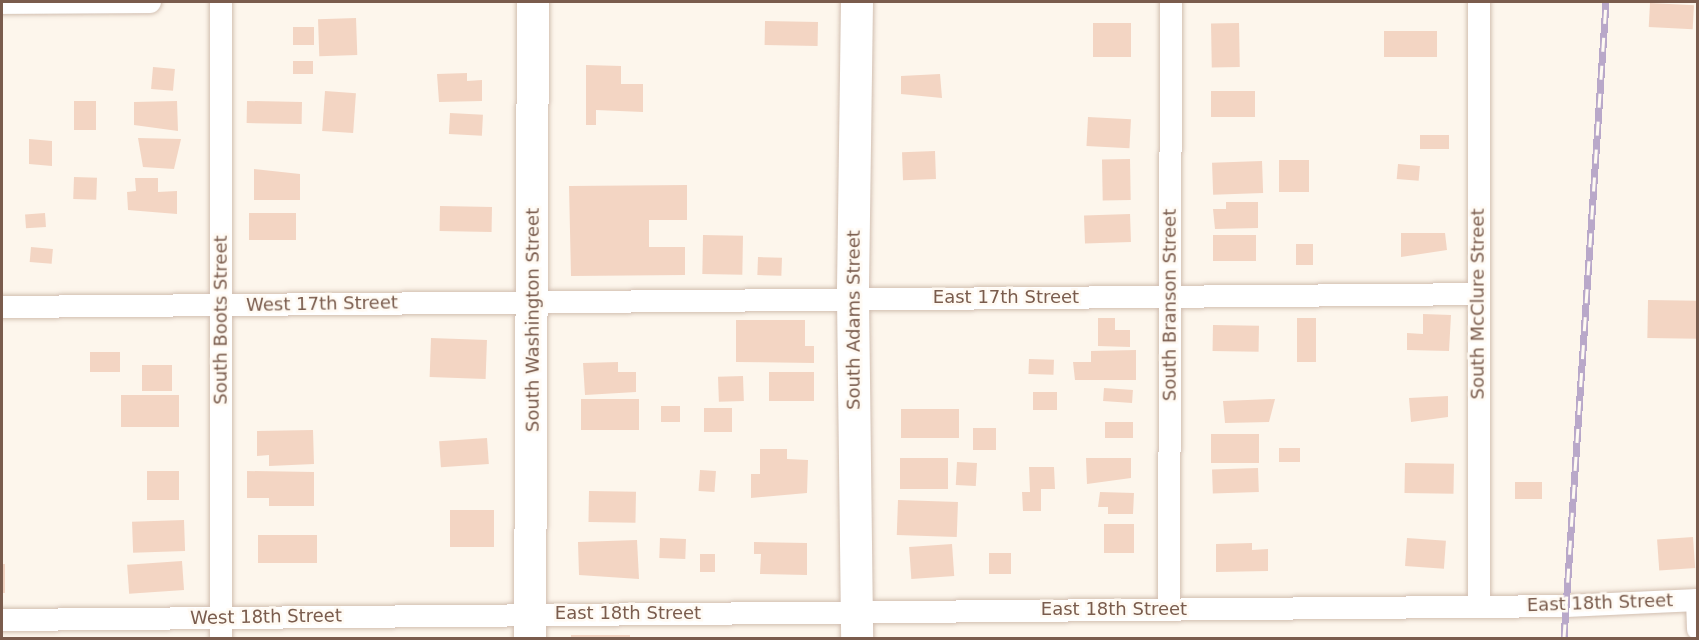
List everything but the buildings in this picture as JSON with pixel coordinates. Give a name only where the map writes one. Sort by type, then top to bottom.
[{"type":"main road","name":"South Washington Street","points":[[530,626],[534,301],[533,2]]},
{"type":"main road","name":"South Adams Street","points":[[857,2],[853,298],[857,625]]},
{"type":"street","points":[[2,3],[150,2]]},
{"type":"street","name":"South Boots Street","points":[[221,2],[221,628]]},
{"type":"street","name":"South Branson Street","points":[[1169,609],[1171,2]]},
{"type":"street","name":"South McClure Street","points":[[1479,2],[1479,606]]},
{"type":"street","name":"East 17th Street","points":[[534,301],[1478,294]]},
{"type":"street","name":"West 17th Street","points":[[2,307],[534,301]]},
{"type":"street","points":[[1697,600],[1698,629]]},
{"type":"street","name":"East 18th Street","points":[[530,626],[857,625],[1169,609],[1479,606],[1697,600]]},
{"type":"street","name":"West 18th Street","points":[[2,620],[221,628],[530,626]]},
{"type":"railway","points":[[1564,638],[1606,2]]}]
